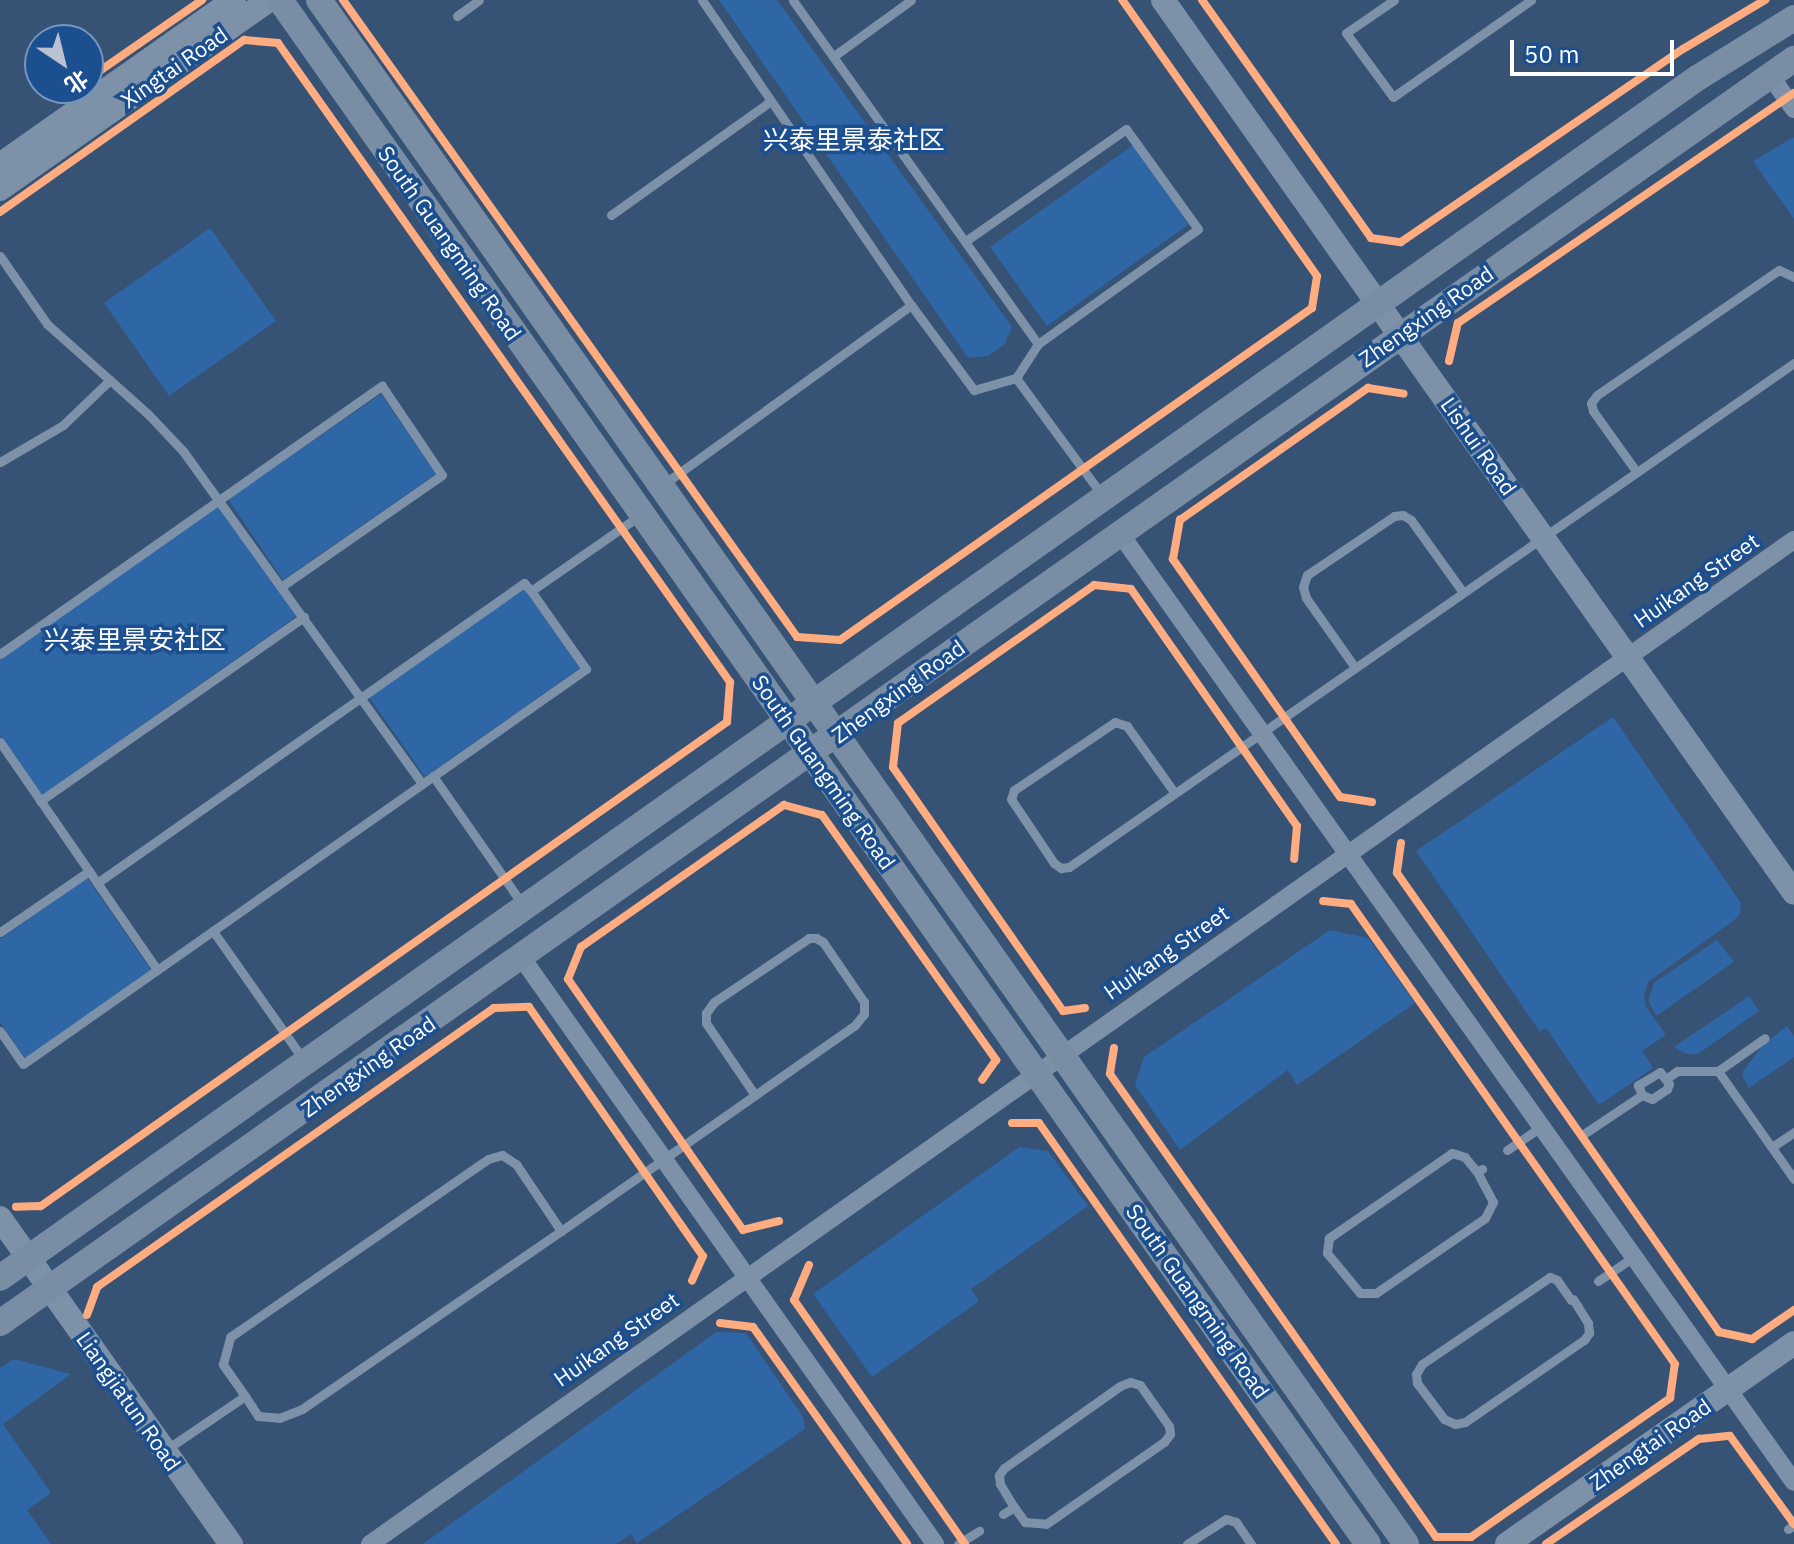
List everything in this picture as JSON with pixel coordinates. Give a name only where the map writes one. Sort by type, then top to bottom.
[{"type":"main road","name":"South Guangming Road","points":[[280,0],[1368,1544]]},
{"type":"main road","name":"South Guangming Road","points":[[319,0],[1406,1544]]},
{"type":"main road","name":"Zhengxing Road","points":[[0,1278],[1702,75],[1794,18]]},
{"type":"main road","name":"Zhengxing Road","points":[[0,1323],[835,737],[1399,334],[1794,59]]},
{"type":"street","name":"Xingtai Road","points":[[0,165],[234,0]]},
{"type":"street","name":"Xingtai Road","points":[[0,189],[269,0]]},
{"type":"street","name":"Lishui Road","points":[[1163,0],[1794,893]]},
{"type":"street","points":[[1769,74],[1794,109]]},
{"type":"street","points":[[1119,532],[1794,1482]]},
{"type":"street","name":"Huikang Street","points":[[370,1544],[1794,540]]},
{"type":"street","points":[[522,958],[935,1544]]},
{"type":"street","name":"Liangjiatun Road","points":[[0,1218],[231,1544]]},
{"type":"street","name":"Zhengtai Road","points":[[1507,1544],[1794,1343]]},
{"type":"lane","points":[[457,16],[479,0]]},
{"type":"lane","points":[[702,0],[911,305],[974,390],[1016,378],[1038,344],[1198,229],[1126,129],[967,240]]},
{"type":"lane","points":[[793,0],[967,240],[1038,344]]},
{"type":"lane","points":[[834,56],[911,0]]},
{"type":"lane","points":[[1394,0],[1346,33],[1393,97],[1531,0]]},
{"type":"lane","points":[[611,215],[771,101]]},
{"type":"lane","points":[[0,256],[47,324],[183,451],[220,498],[422,784]]},
{"type":"lane","points":[[1636,471],[1593,411],[1591,403],[1597,395],[1779,270],[1794,277]]},
{"type":"lane","points":[[662,485],[911,305]]},
{"type":"lane","points":[[1174,792],[1127,726],[1115,722],[1106,725],[1014,790],[1011,799],[1061,868],[1069,867],[1794,363]]},
{"type":"lane","points":[[1016,378],[1104,498]]},
{"type":"lane","points":[[0,462],[63,425],[110,380]]},
{"type":"lane","points":[[0,654],[382,386],[442,475],[282,586]]},
{"type":"lane","points":[[531,591],[642,514]]},
{"type":"lane","points":[[1354,666],[1306,598],[1303,587],[1307,575],[1394,516],[1403,515],[1411,520],[1462,591]]},
{"type":"lane","points":[[0,1031],[23,1064],[586,669],[524,583],[97,883]]},
{"type":"lane","points":[[40,801],[304,617]]},
{"type":"lane","points":[[0,742],[157,970]]},
{"type":"lane","points":[[433,776],[526,908]]},
{"type":"lane","points":[[0,932],[89,871]]},
{"type":"lane","points":[[213,931],[306,1063]]},
{"type":"lane","points":[[561,1231],[516,1164],[502,1155],[488,1159],[230,1337],[223,1364],[258,1416],[279,1418],[302,1409],[561,1231],[855,1025],[864,1014],[864,1002],[823,942],[816,938],[809,938],[714,1002],[706,1013],[706,1023],[755,1095]]},
{"type":"lane","points":[[1666,1079],[1677,1071],[1718,1071],[1765,1038]]},
{"type":"lane","points":[[1656,1071],[1666,1079],[1669,1086],[1660,1094],[1649,1100],[1642,1095],[1638,1085],[1656,1071]]},
{"type":"lane","points":[[1718,1071],[1794,1179]]},
{"type":"lane","points":[[1582,1135],[1642,1095]]},
{"type":"lane","points":[[1507,1150],[1542,1126]]},
{"type":"lane","points":[[1772,1147],[1794,1132]]},
{"type":"lane","points":[[1452,1153],[1465,1157],[1479,1171],[1493,1202],[1485,1218],[1376,1293],[1360,1293],[1327,1253],[1329,1238],[1452,1153]]},
{"type":"lane","points":[[1598,1281],[1635,1256]]},
{"type":"lane","points":[[1550,1277],[1557,1280],[1572,1299],[1588,1323],[1589,1333],[1584,1340],[1465,1422],[1455,1424],[1444,1419],[1417,1383],[1416,1374],[1422,1364],[1550,1277]]},
{"type":"lane","points":[[1130,1382],[1140,1385],[1169,1426],[1170,1434],[1164,1442],[1046,1524],[1025,1522],[1014,1507],[1000,1484],[999,1475],[1004,1468],[1120,1386],[1130,1382]]},
{"type":"lane","points":[[164,1452],[245,1396]]},
{"type":"lane","points":[[1003,1514],[1014,1507]]},
{"type":"lane","points":[[1187,1544],[1226,1519],[1236,1522],[1251,1544]]},
{"type":"lane","points":[[958,1544],[979,1531]]},
{"type":"shaded area","points":[[719,0],[777,0],[1012,327],[1005,344],[988,356],[968,358]]},
{"type":"shaded area","points":[[1794,137],[1794,219],[1753,161]]},
{"type":"shaded area","points":[[1133,145],[1189,224],[1047,326],[990,247]]},
{"type":"shaded area","points":[[210,228],[276,321],[169,396],[104,303]]},
{"type":"shaded area","points":[[381,394],[436,474],[283,580],[228,499]]},
{"type":"shaded area","points":[[219,505],[297,616],[42,795],[0,735],[0,658]]},
{"type":"shaded area","points":[[523,588],[580,668],[425,777],[369,697]]},
{"type":"shaded area","points":[[1613,717],[1741,903],[1740,914],[1733,921],[1648,982],[1644,996],[1646,1007],[1666,1035],[1642,1051],[1653,1068],[1599,1105],[1546,1028],[1540,1032],[1416,851]]},
{"type":"shaded area","points":[[87,878],[151,970],[26,1059],[0,1022],[0,939]]},
{"type":"shaded area","points":[[1330,930],[1368,938],[1415,1003],[1297,1085],[1288,1070],[1180,1150],[1135,1085],[1144,1057]]},
{"type":"shaded area","points":[[1717,940],[1734,962],[1656,1016],[1648,1000],[1654,983]]},
{"type":"shaded area","points":[[1749,996],[1759,1011],[1698,1054],[1686,1054],[1674,1047]]},
{"type":"shaded area","points":[[1787,1026],[1794,1036],[1794,1057],[1749,1088],[1742,1075],[1746,1067],[1764,1044]]},
{"type":"shaded area","points":[[1019,1147],[1048,1151],[1088,1206],[971,1289],[979,1301],[872,1377],[813,1294]]},
{"type":"shaded area","points":[[716,1332],[746,1333],[803,1417],[805,1429],[637,1543],[631,1534],[616,1544],[423,1544]]},
{"type":"shaded area","points":[[14,1359],[71,1374],[3,1424],[51,1493],[27,1510],[51,1544],[0,1544],[0,1368]]},
{"type":"cycle path","points":[[104,68],[202,0]]},
{"type":"cycle path","points":[[343,0],[797,637],[840,640],[1312,308],[1317,276],[1122,0]]},
{"type":"cycle path","points":[[1202,0],[1371,238],[1401,242],[1683,49],[1765,0]]},
{"type":"cycle path","points":[[0,212],[244,40],[278,43],[730,682],[727,722],[41,1206],[16,1207]]},
{"type":"cycle path","points":[[1449,361],[1458,323],[1794,93]]},
{"type":"cycle path","points":[[1372,802],[1340,797],[1173,559],[1180,520],[1368,388],[1404,394]]},
{"type":"cycle path","points":[[1085,1008],[1063,1011],[893,767],[898,723],[1094,585],[1131,589],[1297,826],[1294,859]]},
{"type":"cycle path","points":[[779,1221],[743,1230],[568,979],[581,947],[784,805],[822,815],[996,1060],[982,1080]]},
{"type":"cycle path","points":[[1401,843],[1397,873],[1719,1332],[1752,1339],[1794,1310]]},
{"type":"cycle path","points":[[1114,1048],[1110,1074],[1436,1537],[1471,1537],[1670,1398],[1675,1364],[1351,904],[1323,901]]},
{"type":"cycle path","points":[[87,1315],[97,1287],[494,1008],[529,1007],[703,1256],[692,1281]]},
{"type":"cycle path","points":[[1012,1123],[1039,1123],[1336,1544]]},
{"type":"cycle path","points":[[809,1265],[794,1300],[965,1544]]},
{"type":"cycle path","points":[[720,1323],[753,1327],[907,1544]]},
{"type":"cycle path","points":[[1546,1544],[1699,1439],[1730,1436],[1794,1524]]},
{"type":"district","name":"兴泰里景泰社区","points":[[854,140]]},
{"type":"district","name":"兴泰里景安社区","points":[[135,640]]}]
